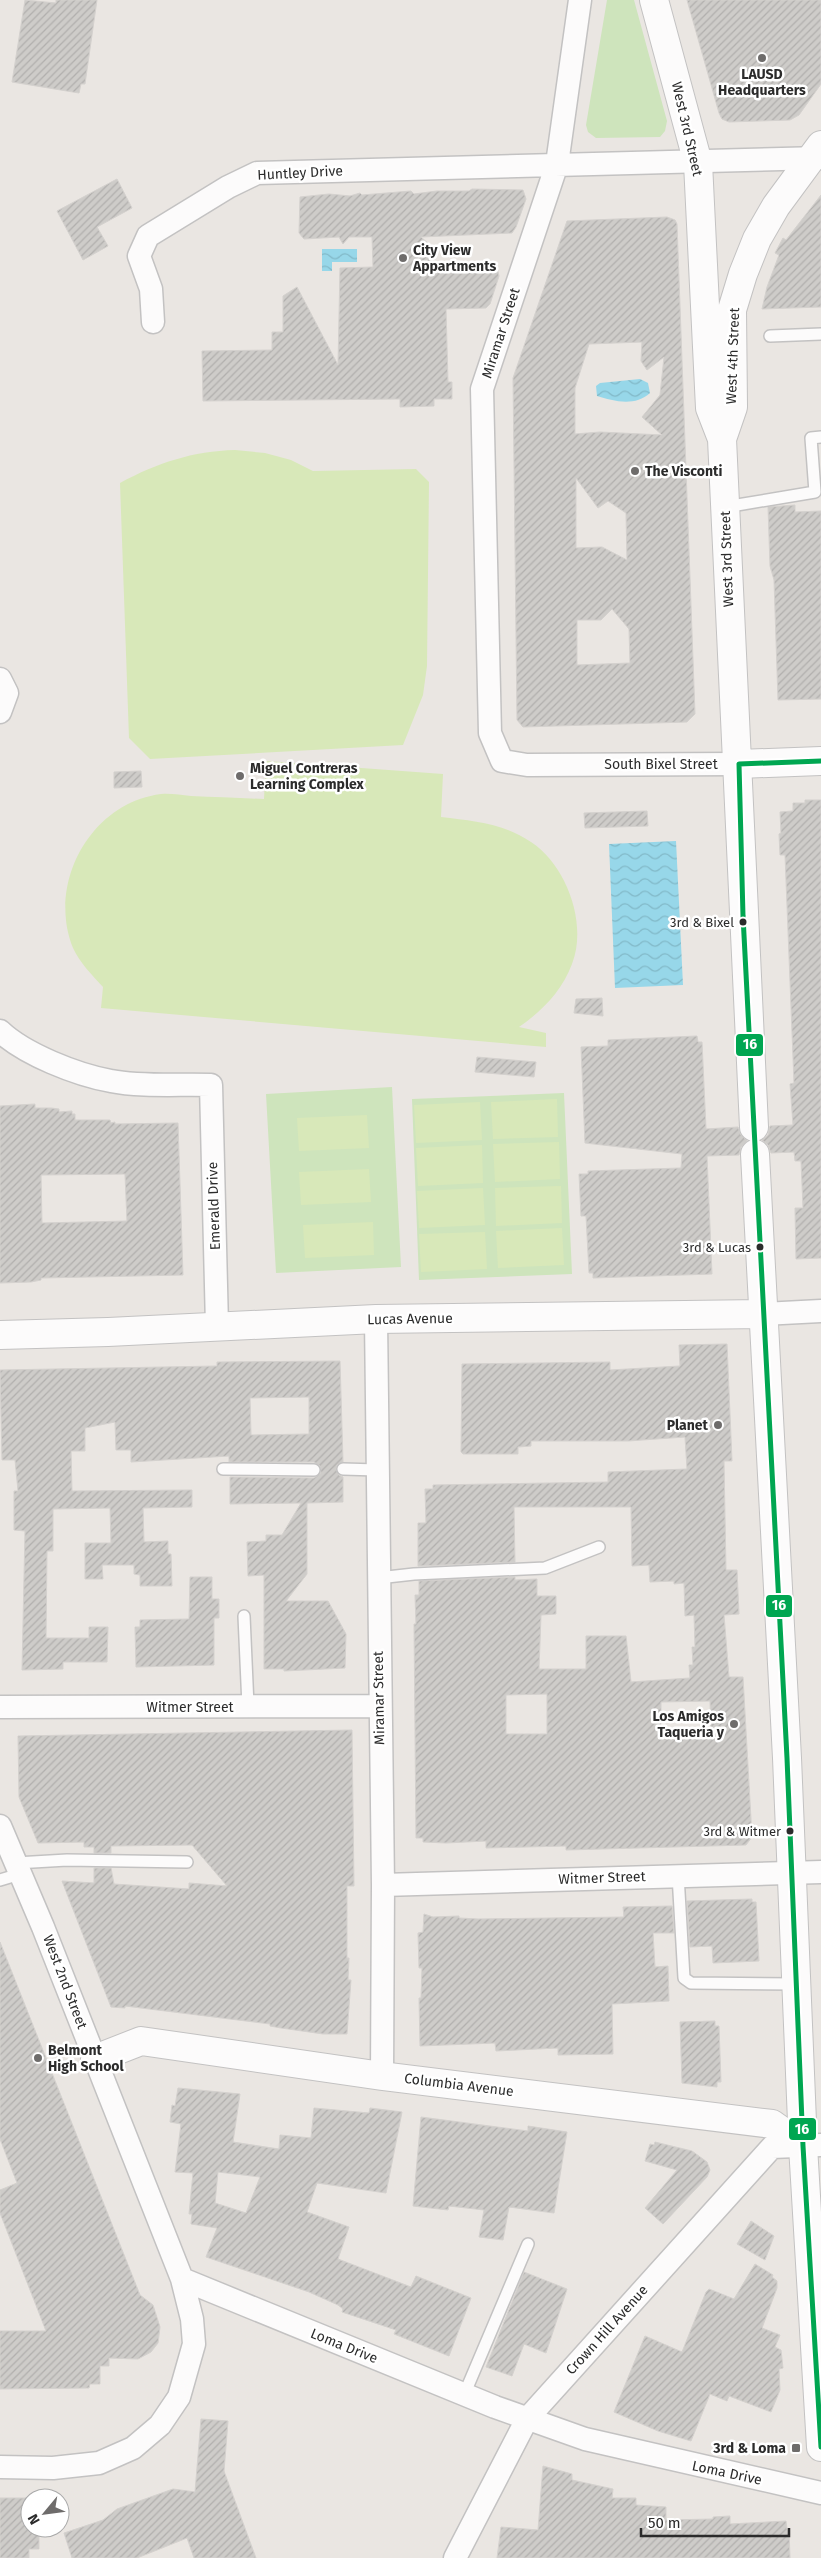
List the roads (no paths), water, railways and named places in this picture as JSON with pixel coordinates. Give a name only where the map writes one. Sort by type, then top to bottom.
[{"type":"main road","name":"West 3rd Street","points":[[654,0],[698,163],[710,408],[722,439],[730,630],[739,764],[743,916],[754,1127]]},
{"type":"main road","name":"West 4th Street","points":[[722,439],[733,407],[732,310],[743,274],[757,239],[776,206],[818,154]]},
{"type":"main road","name":"South Bixel Street","points":[[739,764],[821,761]]},
{"type":"main road","points":[[755,1154],[797,1984],[812,2146],[821,2447]]},
{"type":"main road","name":"Lucas Avenue","points":[[0,1335],[376,1319],[763,1314]]},
{"type":"main road","name":"Columbia Avenue","points":[[94,2059],[141,2041],[382,2076],[772,2124],[812,2146]]},
{"type":"street","name":"Miramar Street","points":[[502,761],[490,734],[482,389],[557,164],[580,0]]},
{"type":"street","name":"Huntley Drive","points":[[152,322],[151,289],[139,256],[148,236],[228,186],[257,173],[557,164],[698,163],[818,154]]},
{"type":"street","points":[[0,678],[7,693],[0,712]]},
{"type":"street","name":"South Bixel Street","points":[[502,761],[527,765],[739,764]]},
{"type":"street","name":"Emerald Drive","points":[[0,1031],[14,1044],[59,1065],[111,1081],[211,1085],[218,1326]]},
{"type":"street","name":"Lucas Avenue","points":[[763,1314],[821,1311]]},
{"type":"street","name":"Miramar Street","points":[[376,1319],[379,1706],[383,1885],[382,2076]]},
{"type":"street","name":"Witmer Street","points":[[0,1707],[379,1706]]},
{"type":"street","name":"West 2nd Street","points":[[0,1826],[12,1872],[94,2059],[182,2279]]},
{"type":"street","name":"Witmer Street","points":[[383,1885],[821,1872]]},
{"type":"street","name":"Crown Hill Avenue","points":[[455,2558],[527,2419],[772,2147],[812,2146]]},
{"type":"street","points":[[0,2467],[53,2468],[98,2462],[133,2448],[160,2425],[180,2396],[194,2344],[192,2318],[182,2279]]},
{"type":"street","name":"Loma Drive","points":[[182,2279],[527,2419],[594,2441],[821,2493]]},
{"type":"lane","points":[[770,336],[821,334]]},
{"type":"lane","points":[[724,507],[815,492],[816,437]]},
{"type":"lane","points":[[223,1469],[314,1470]]},
{"type":"lane","points":[[343,1469],[377,1470]]},
{"type":"lane","points":[[378,1578],[414,1574],[545,1568],[600,1547]]},
{"type":"lane","points":[[244,1616],[248,1706]]},
{"type":"lane","points":[[12,1872],[67,1860],[187,1862]]},
{"type":"lane","points":[[678,1875],[684,1978],[691,1983],[797,1984]]},
{"type":"lane","points":[[464,2395],[528,2244]]},
{"type":"water","points":[[322,249],[357,249],[357,262],[332,262],[332,271],[322,271]]},
{"type":"water","points":[[640,379],[648,383],[650,393],[638,400],[624,402],[597,396],[596,386],[600,383]]},
{"type":"water","points":[[676,841],[683,985],[615,988],[609,844]]},
{"type":"place","name":"LAUSD Headquarters","points":[[762,58]]},
{"type":"place","name":"City View Appartments","points":[[403,258]]},
{"type":"place","name":"The Visconti","points":[[635,471]]},
{"type":"place","name":"Miguel Contreras Learning Complex","points":[[240,776]]},
{"type":"place","name":"3rd & Bixel","points":[[743,922]]},
{"type":"place","name":"3rd & Lucas","points":[[760,1247]]},
{"type":"place","name":"Planet","points":[[718,1425]]},
{"type":"place","name":"Los Amigos Taqueria y","points":[[734,1724]]},
{"type":"place","name":"3rd & Witmer","points":[[790,1831]]},
{"type":"place","name":"Belmont High School","points":[[38,2058]]},
{"type":"place","name":"3rd & Loma","points":[[796,2448]]}]
